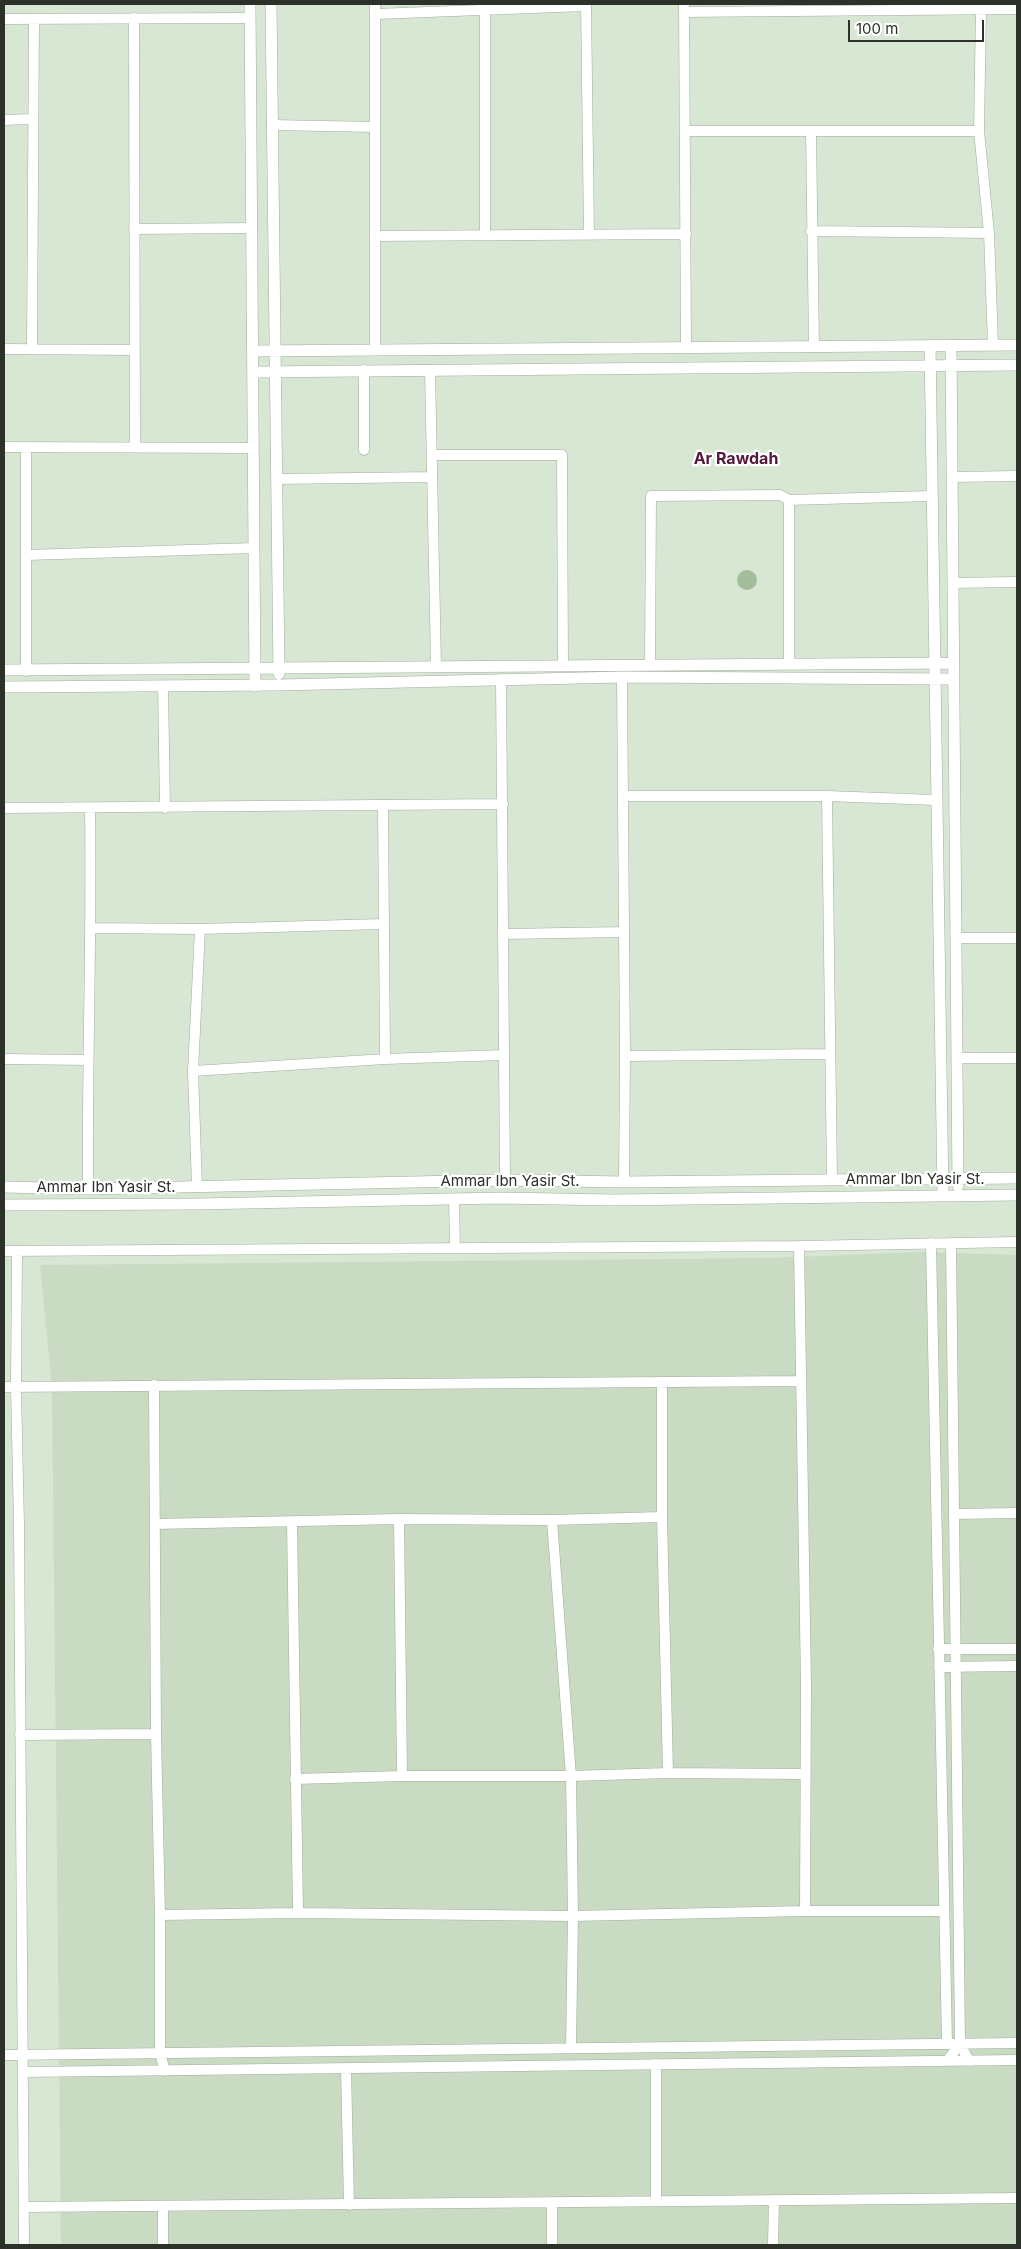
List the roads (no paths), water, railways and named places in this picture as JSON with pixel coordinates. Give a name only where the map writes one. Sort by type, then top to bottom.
[{"type":"street","points":[[250,4],[254,686]]},
{"type":"street","points":[[271,4],[279,685]]},
{"type":"street","points":[[375,349],[375,9],[485,10],[586,5],[590,235]]},
{"type":"street","points":[[686,347],[684,8],[1017,9]]},
{"type":"street","points":[[485,10],[485,235]]},
{"type":"street","points":[[982,10],[980,131],[989,233],[993,345]]},
{"type":"street","points":[[134,18],[135,447]]},
{"type":"street","points":[[4,19],[250,18]]},
{"type":"street","points":[[32,349],[34,19]]},
{"type":"street","points":[[4,120],[33,119]]},
{"type":"street","points":[[272,125],[375,127]]},
{"type":"street","points":[[685,131],[980,131]]},
{"type":"street","points":[[811,131],[814,346]]},
{"type":"street","points":[[134,229],[252,228]]},
{"type":"street","points":[[811,231],[989,233]]},
{"type":"street","points":[[375,236],[686,234]]},
{"type":"street","points":[[930,345],[943,1196]]},
{"type":"street","points":[[951,345],[958,1196]]},
{"type":"street","points":[[253,350],[1017,345]]},
{"type":"street","points":[[4,349],[134,350]]},
{"type":"street","points":[[253,372],[1017,365]]},
{"type":"street","points":[[364,370],[364,450]]},
{"type":"street","points":[[430,370],[436,666]]},
{"type":"street","points":[[4,447],[253,448]]},
{"type":"street","points":[[26,447],[26,671]]},
{"type":"street","points":[[432,455],[562,455],[563,665]]},
{"type":"street","points":[[952,478],[1017,476]]},
{"type":"street","points":[[276,479],[432,477]]},
{"type":"street","points":[[650,665],[651,496],[780,495],[789,500],[931,496]]},
{"type":"street","points":[[789,500],[789,664]]},
{"type":"street","points":[[27,555],[254,548]]},
{"type":"street","points":[[953,583],[1017,582]]},
{"type":"street","points":[[4,670],[954,663]]},
{"type":"street","points":[[4,687],[254,686],[622,677],[954,679]]},
{"type":"street","points":[[622,677],[624,796],[624,1182]]},
{"type":"street","points":[[502,679],[505,1180]]},
{"type":"street","points":[[163,686],[165,808]]},
{"type":"street","points":[[624,796],[827,796],[936,800]]},
{"type":"street","points":[[827,796],[832,1179]]},
{"type":"street","points":[[4,808],[503,804]]},
{"type":"street","points":[[383,806],[386,1059]]},
{"type":"street","points":[[88,1189],[87,1060],[92,928],[90,808]]},
{"type":"street","points":[[92,928],[200,929],[383,924]]},
{"type":"street","points":[[197,1187],[193,1071],[200,929]]},
{"type":"street","points":[[504,934],[624,932]]},
{"type":"street","points":[[956,938],[1017,938]]},
{"type":"street","points":[[625,1056],[830,1054]]},
{"type":"street","points":[[193,1071],[386,1059],[504,1055]]},
{"type":"street","points":[[957,1058],[1017,1058]]},
{"type":"street","points":[[4,1059],[87,1060]]},
{"type":"street","name":"Ammar Ibn Yasir St.","points":[[4,1187],[88,1189],[505,1180],[624,1182],[1017,1178]]},
{"type":"street","name":"Ammar Ibn Yasir St.","points":[[4,1205],[178,1205],[454,1199],[613,1200],[1017,1195]]},
{"type":"street","points":[[454,1199],[455,1248]]},
{"type":"street","points":[[4,1251],[800,1246],[1017,1242]]},
{"type":"street","points":[[952,1243],[960,2044],[968,2061]]},
{"type":"street","points":[[931,1244],[947,2044]]},
{"type":"street","points":[[800,1246],[805,1774],[804,1911]]},
{"type":"street","points":[[17,1250],[16,1387],[24,2245]]},
{"type":"street","points":[[4,1387],[801,1381]]},
{"type":"street","points":[[662,1383],[662,1517],[668,1773]]},
{"type":"street","points":[[154,1385],[156,1734],[162,2063]]},
{"type":"street","points":[[954,1514],[1017,1513]]},
{"type":"street","points":[[155,1524],[399,1519],[552,1520],[662,1517]]},
{"type":"street","points":[[399,1519],[402,1776]]},
{"type":"street","points":[[552,1520],[571,1776],[573,1916],[571,2048]]},
{"type":"street","points":[[292,1522],[298,1913]]},
{"type":"street","points":[[938,1649],[1017,1649]]},
{"type":"street","points":[[939,1667],[1017,1666]]},
{"type":"street","points":[[20,1734],[156,1734]]},
{"type":"street","points":[[295,1779],[668,1773],[805,1774]]},
{"type":"street","points":[[160,1915],[298,1913],[573,1916],[804,1911],[944,1911]]},
{"type":"street","points":[[23,2072],[162,2063],[571,2048],[1017,2043]]},
{"type":"street","points":[[947,2061],[960,2044]]},
{"type":"street","points":[[4,2055],[23,2054],[162,2063],[346,2069],[1017,2060]]},
{"type":"street","points":[[656,2064],[656,2201]]},
{"type":"street","points":[[346,2069],[348,2205]]},
{"type":"street","points":[[24,2207],[1017,2198]]},
{"type":"street","points":[[773,2245],[774,2200]]},
{"type":"street","points":[[552,2202],[552,2245]]},
{"type":"street","points":[[163,2206],[163,2245]]},
{"type":"district","name":"Ar Rawdah","points":[[736,459]]}]
